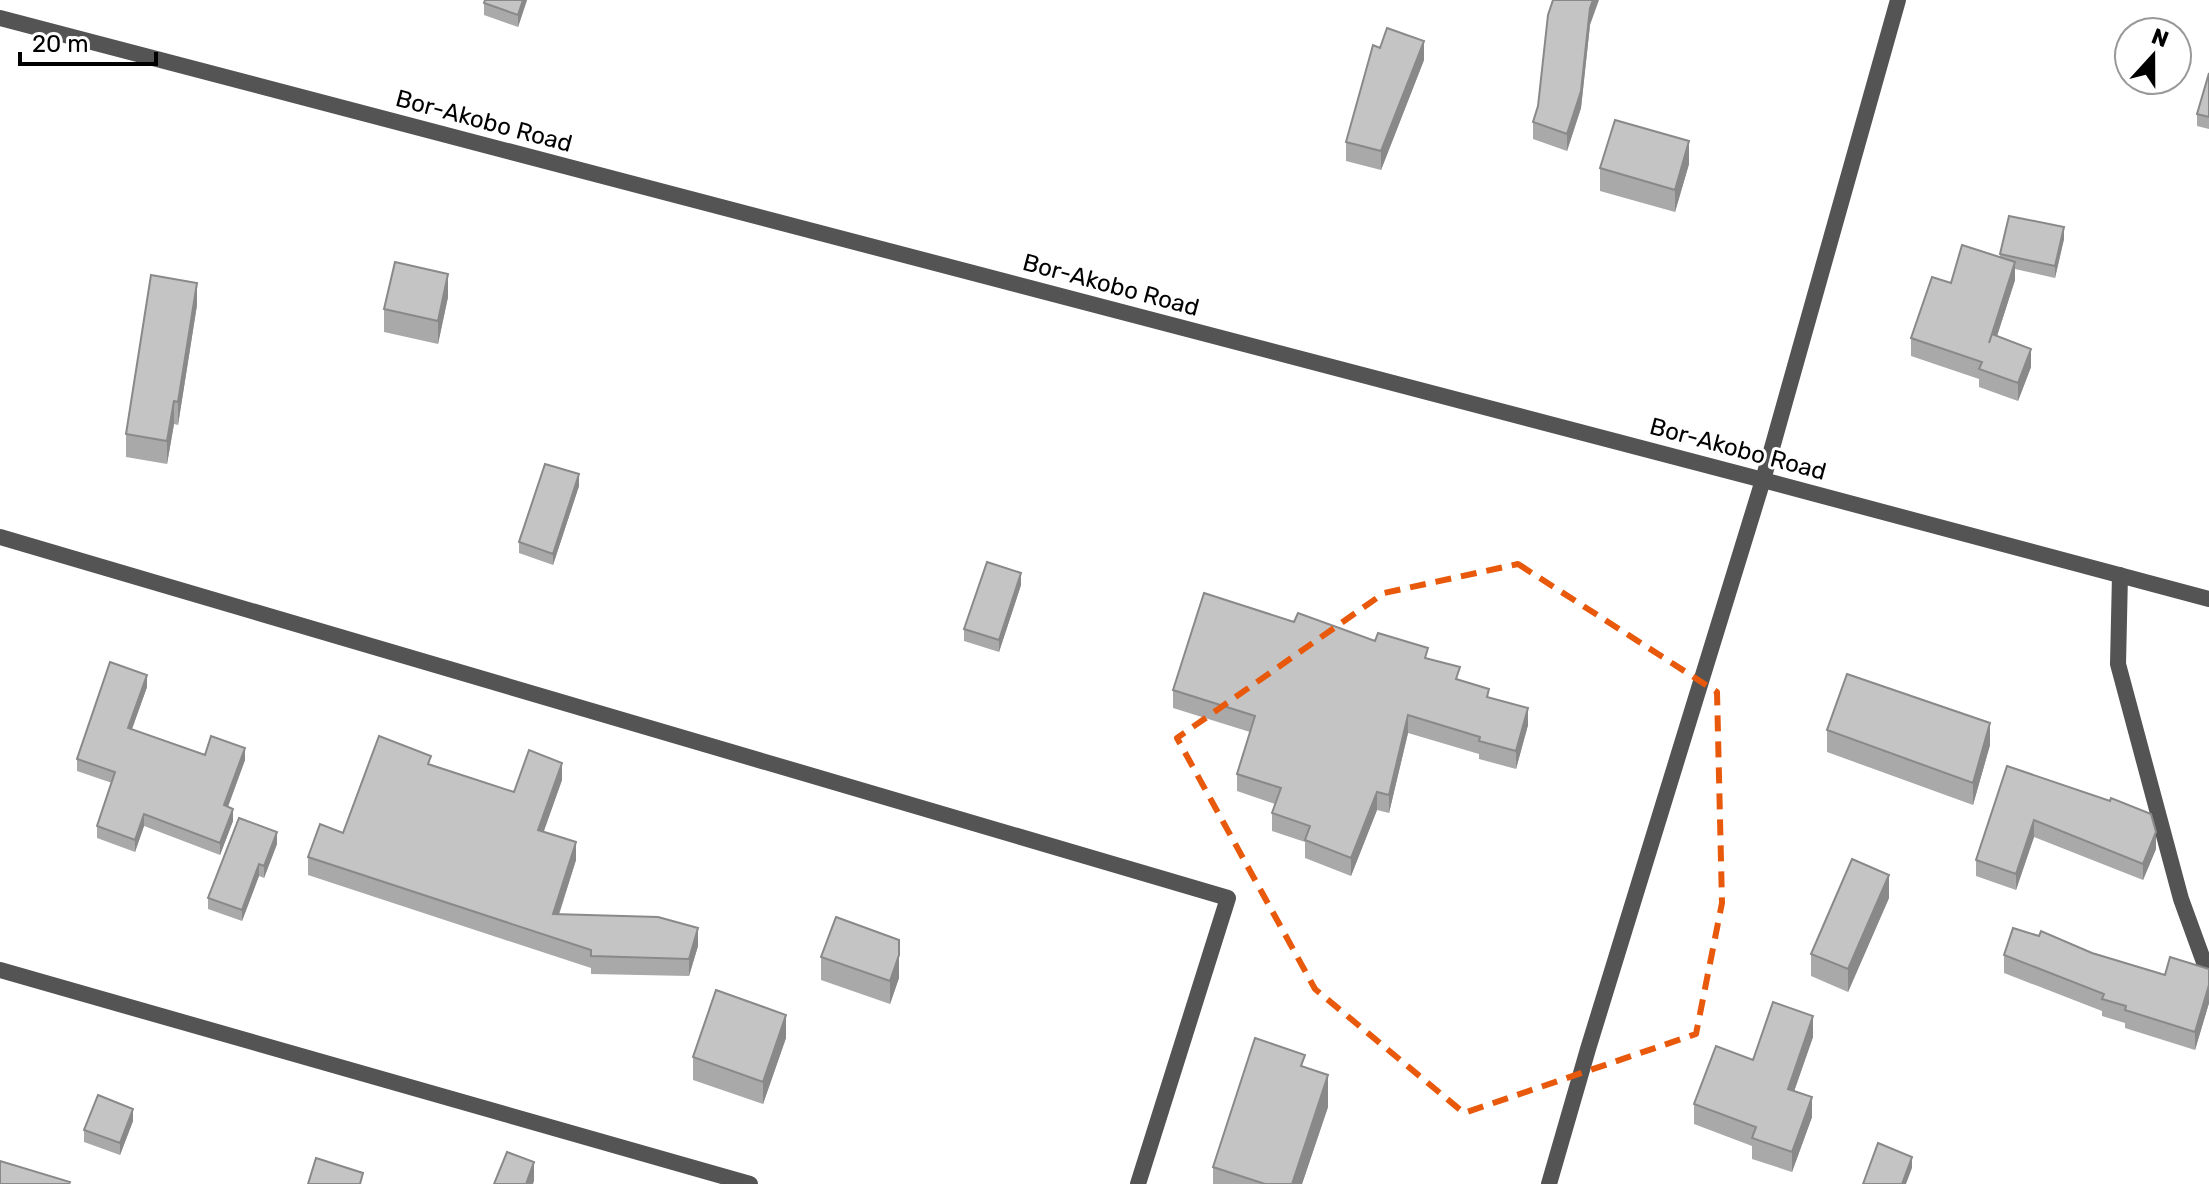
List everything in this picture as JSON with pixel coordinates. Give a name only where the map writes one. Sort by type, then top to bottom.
[{"type":"street","points":[[1549,1184],[1763,480],[1898,0]]},
{"type":"street","name":"Bor-Akobo Road","points":[[0,18],[2209,599]]},
{"type":"street","points":[[0,537],[1228,898],[1138,1184]]},
{"type":"street","points":[[2120,575],[2118,664],[2181,899],[2209,969]]},
{"type":"street","points":[[0,970],[750,1184]]},
{"type":"highlighted area","points":[[1518,564],[1717,692],[1722,903],[1696,1034],[1464,1113],[1315,989],[1177,738],[1384,593]]},
{"type":"building","points":[[485,0],[523,0],[518,15],[484,3]]},
{"type":"building","points":[[1553,0],[1593,0],[1581,91],[1567,134],[1533,122],[1538,106],[1548,15]]},
{"type":"building","points":[[1387,28],[1424,41],[1381,151],[1346,142],[1373,45],[1380,48]]},
{"type":"building","points":[[2209,73],[2209,117],[2197,114]]},
{"type":"building","points":[[1615,120],[1689,141],[1675,190],[1600,168]]},
{"type":"building","points":[[2009,216],[2064,227],[2055,266],[2000,254]]},
{"type":"building","points":[[1962,245],[2015,262],[1989,343],[1992,334],[2031,349],[2018,383],[1979,369],[1982,362],[1911,338],[1932,277],[1951,283]]},
{"type":"building","points":[[395,262],[448,274],[438,321],[384,309]]},
{"type":"building","points":[[151,275],[197,283],[178,402],[174,401],[167,441],[126,434]]},
{"type":"building","points":[[545,464],[579,474],[553,554],[519,542]]},
{"type":"building","points":[[987,562],[1021,573],[999,640],[964,629]]},
{"type":"building","points":[[1204,593],[1294,622],[1298,613],[1375,641],[1378,633],[1428,648],[1425,658],[1460,667],[1456,679],[1489,689],[1487,697],[1528,708],[1516,751],[1408,715],[1389,795],[1377,792],[1351,858],[1305,840],[1310,826],[1272,813],[1281,788],[1237,774],[1255,716],[1173,690]]},
{"type":"building","points":[[110,662],[147,675],[128,728],[205,755],[211,736],[245,748],[224,805],[233,809],[220,843],[144,814],[135,840],[97,826],[115,772],[77,759]]},
{"type":"building","points":[[1847,674],[1990,723],[1973,783],[1827,730]]},
{"type":"building","points":[[379,736],[431,756],[428,764],[514,792],[529,750],[562,763],[538,830],[576,842],[553,914],[658,917],[698,928],[689,959],[591,956],[591,950],[308,857],[320,824],[343,833]]},
{"type":"building","points":[[2007,766],[2110,801],[2111,798],[2151,814],[2156,832],[2143,864],[2034,820],[2016,874],[1976,860]]},
{"type":"building","points":[[239,818],[277,832],[264,866],[259,864],[242,910],[208,898]]},
{"type":"building","points":[[1852,859],[1889,875],[1848,969],[1811,954]]},
{"type":"building","points":[[836,917],[899,940],[899,955],[890,981],[821,957]]},
{"type":"building","points":[[2013,928],[2039,936],[2041,931],[2092,953],[2165,975],[2170,957],[2209,969],[2209,985],[2195,1032],[2125,1010],[2126,1006],[2102,999],[2104,994],[2004,955]]},
{"type":"building","points":[[716,990],[786,1015],[763,1082],[693,1057]]},
{"type":"building","points":[[1773,1002],[1813,1016],[1788,1089],[1812,1097],[1792,1152],[1752,1138],[1756,1127],[1694,1104],[1716,1046],[1753,1060]]},
{"type":"building","points":[[1255,1038],[1305,1055],[1301,1066],[1328,1075],[1292,1184],[1265,1184],[1213,1167]]},
{"type":"building","points":[[98,1095],[133,1109],[120,1143],[84,1130]]},
{"type":"building","points":[[1878,1143],[1912,1157],[1902,1184],[1863,1184]]},
{"type":"building","points":[[507,1152],[534,1162],[526,1184],[494,1184]]},
{"type":"building","points":[[316,1158],[363,1173],[360,1184],[308,1184]]},
{"type":"building","points":[[0,1161],[70,1182],[0,1184]]}]
